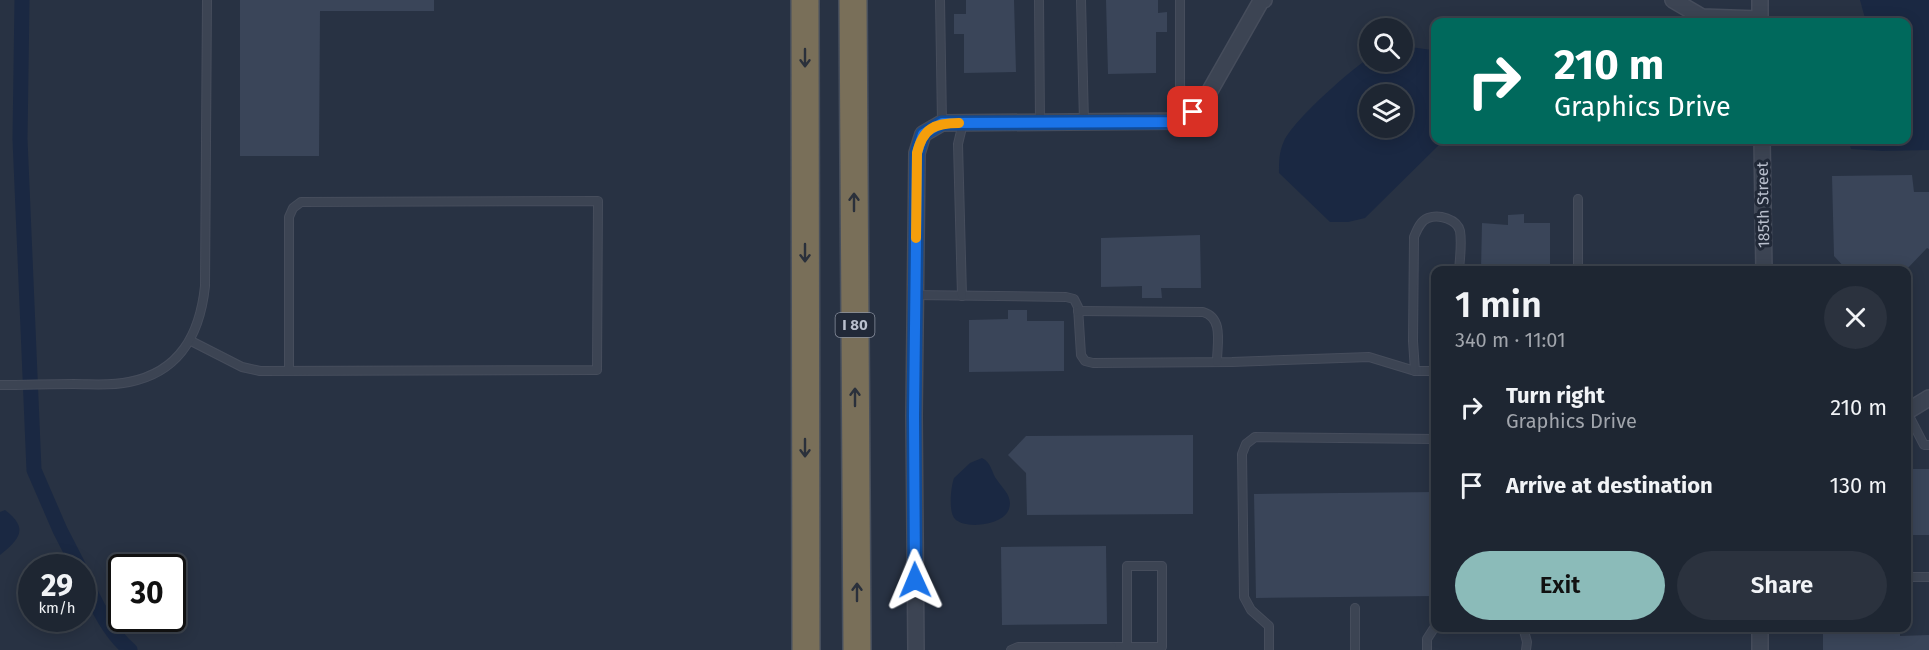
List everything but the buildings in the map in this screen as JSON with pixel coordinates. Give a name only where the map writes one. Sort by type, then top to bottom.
[{"type":"highway","points":[[805,0],[806,650]]},
{"type":"highway","name":"I 80","points":[[853,0],[857,650]]},
{"type":"street","points":[[916,650],[915,295],[917,153],[923,134],[942,123],[1183,122],[1203,103],[1261,0]]},
{"type":"street","points":[[1760,0],[1760,18]]},
{"type":"street","points":[[1682,1],[1702,17],[1716,18]]},
{"type":"street","name":"185th Street","points":[[1762,144],[1764,266]]},
{"type":"street","points":[[1911,409],[1929,398]]},
{"type":"street","points":[[1760,632],[1761,650]]},
{"type":"lane","points":[[2,385],[129,382],[155,374],[175,361],[191,340],[203,308],[205,286],[207,0]]},
{"type":"lane","points":[[940,0],[942,123]]},
{"type":"lane","points":[[1039,0],[1040,122]]},
{"type":"lane","points":[[1081,0],[1084,122]]},
{"type":"lane","points":[[1180,0],[1180,87],[1185,94],[1203,103]]},
{"type":"lane","points":[[962,296],[958,144],[963,123]]},
{"type":"lane","points":[[1578,199],[1578,266]]},
{"type":"lane","points":[[191,340],[242,367],[260,371],[289,371],[597,370],[598,201],[301,202],[293,208],[288,217],[289,371]]},
{"type":"lane","points":[[1415,371],[1414,237],[1419,225],[1427,219],[1441,217],[1450,219],[1456,224],[1460,230],[1460,266]]},
{"type":"lane","points":[[915,295],[1074,299],[1078,311],[1081,355],[1085,361],[1108,363],[1217,362],[1369,357],[1415,371],[1431,371]]},
{"type":"lane","points":[[1078,311],[1203,312],[1211,314],[1215,319],[1218,333],[1217,362]]},
{"type":"lane","points":[[1911,421],[1924,445],[1929,445]]},
{"type":"lane","points":[[1269,650],[1269,626],[1251,610],[1244,597],[1242,454],[1246,444],[1255,437],[1431,439]]},
{"type":"lane","points":[[1011,650],[1018,646],[1112,649],[1162,647],[1162,566],[1127,566],[1127,647]]},
{"type":"lane","points":[[1911,577],[1929,577]]},
{"type":"lane","points":[[1355,608],[1355,650]]},
{"type":"lane","points":[[1427,650],[1427,639],[1432,632]]},
{"type":"lane","points":[[1524,632],[1526,650]]},
{"type":"water","points":[[1860,0],[1929,0],[1929,150],[1851,149],[1849,144],[1911,144],[1911,18],[1865,18]]},
{"type":"water","points":[[1413,47],[1431,50],[1431,144],[1440,144],[1365,218],[1348,222],[1330,222],[1279,173],[1280,153],[1284,141],[1299,121],[1359,66],[1359,72],[1413,72]]},
{"type":"water","points":[[982,458],[988,462],[995,477],[1007,493],[1010,500],[1009,509],[1000,519],[993,522],[967,524],[955,519],[951,511],[954,478],[970,463]]},
{"type":"water","points":[[5,510],[17,522],[19,533],[13,544],[0,555],[0,512]]},
{"type":"waterway","points":[[22,0],[20,139],[34,470],[72,554]]},
{"type":"waterway","points":[[96,603],[108,625],[130,650]]},
{"type":"slow traffic","points":[[916,238],[917,153],[923,134],[942,123],[959,123]]},
{"type":"route","points":[[915,580],[917,153],[923,134],[942,123],[1183,122],[1193,112]]}]
